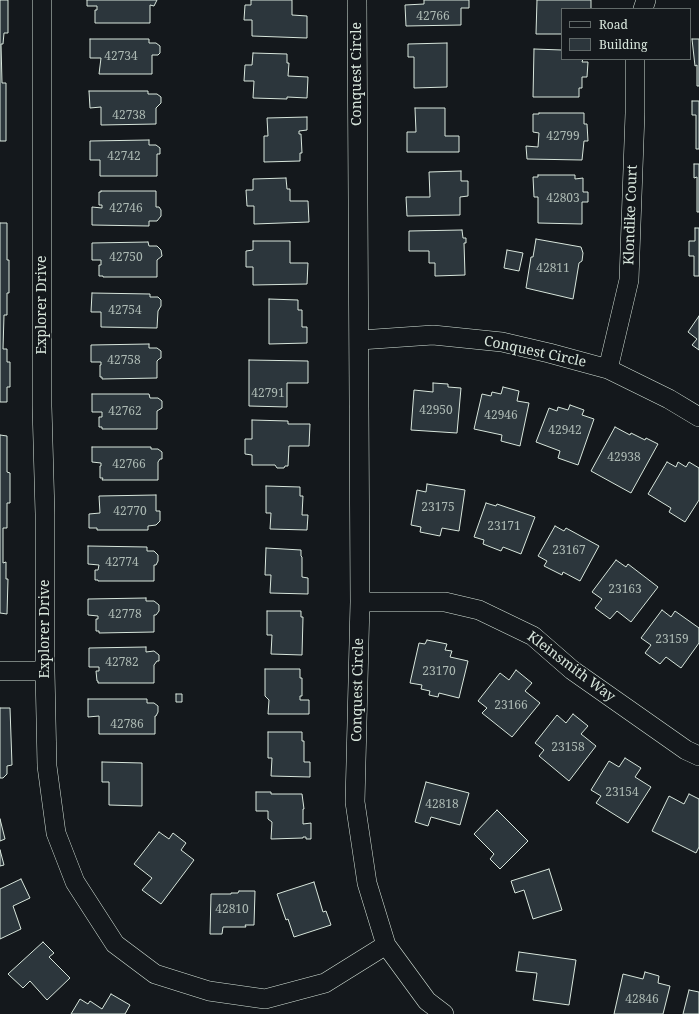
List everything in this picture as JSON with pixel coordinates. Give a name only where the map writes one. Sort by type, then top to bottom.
[{"type":"street","name":"Explorer Drive","points":[[42,0],[42,406],[45,514],[45,671],[47,766],[56,833],[75,882],[115,944],[155,974],[209,992],[265,999],[324,983],[386,945]]},
{"type":"street","name":"Conquest Circle","points":[[357,0],[360,340],[360,602],[356,802],[367,883],[386,945],[427,1001],[444,1014]]},
{"type":"street","name":"Klondike Court","points":[[608,369],[629,280],[635,121],[635,60]]},
{"type":"street","name":"Conquest Circle","points":[[360,340],[432,335],[502,342],[608,369],[669,399],[699,417]]},
{"type":"street","name":"Kleinsmith Way","points":[[360,602],[445,602],[479,610],[533,636],[572,670],[686,750],[699,756]]},
{"type":"street","points":[[0,672],[45,671]]},
{"type":"building","points":[[0,0],[8,0],[8,33],[4,33],[3,44],[1,44],[2,83],[6,83],[6,141],[0,141]]},
{"type":"building","points":[[87,0],[157,0],[154,6],[150,5],[150,23],[95,23],[95,10],[97,10],[97,6],[87,6]]},
{"type":"building","points":[[251,0],[292,0],[292,15],[307,16],[307,38],[252,36],[252,20],[244,20],[245,5],[251,5]]},
{"type":"building","points":[[424,0],[469,0],[469,8],[461,8],[461,25],[406,26],[405,5],[424,4]]},
{"type":"building","points":[[537,0],[591,0],[591,8],[561,8],[561,34],[536,34]]},
{"type":"building","points":[[90,39],[149,39],[149,43],[156,43],[160,46],[160,53],[158,55],[152,55],[152,74],[99,74],[101,58],[90,58]]},
{"type":"building","points":[[692,39],[699,39],[699,86],[697,86],[697,65],[695,66]]},
{"type":"building","points":[[447,43],[447,87],[414,88],[414,57],[408,57],[408,44]]},
{"type":"building","points":[[534,49],[561,50],[561,60],[583,60],[582,62],[588,62],[587,77],[582,77],[582,88],[579,88],[579,97],[533,97]]},
{"type":"building","points":[[253,53],[287,54],[287,63],[289,63],[288,76],[308,77],[307,98],[253,98],[254,81],[244,81],[245,65],[252,65]]},
{"type":"building","points":[[89,91],[148,91],[148,94],[157,94],[161,97],[161,103],[156,108],[156,124],[101,125],[101,107],[90,108]]},
{"type":"building","points":[[692,101],[699,101],[699,149],[696,149],[696,115],[692,115]]},
{"type":"building","points":[[415,108],[445,108],[445,136],[459,136],[459,152],[407,152],[407,132],[416,132]]},
{"type":"building","points":[[584,113],[584,124],[587,124],[588,141],[584,141],[582,160],[527,159],[526,146],[538,147],[539,133],[533,132],[533,114]]},
{"type":"building","points":[[307,117],[307,130],[299,131],[299,134],[301,134],[302,153],[300,153],[300,161],[264,162],[264,136],[268,136],[267,118]]},
{"type":"building","points":[[149,140],[149,145],[156,145],[160,148],[160,154],[157,154],[157,176],[100,176],[100,160],[90,160],[90,141]]},
{"type":"building","points":[[694,164],[699,164],[699,212],[697,212],[697,177],[694,178]]},
{"type":"building","points":[[461,171],[461,181],[468,181],[468,196],[460,197],[460,215],[407,216],[406,197],[430,197],[429,172]]},
{"type":"building","points":[[538,175],[575,175],[575,179],[583,178],[583,192],[588,192],[588,202],[582,202],[582,224],[538,223],[538,197],[534,197],[533,177],[538,177]]},
{"type":"building","points":[[286,178],[287,189],[290,189],[290,201],[308,201],[309,222],[254,224],[254,206],[247,206],[246,190],[253,190],[253,179]]},
{"type":"building","points":[[156,191],[156,207],[159,207],[161,210],[161,216],[157,221],[149,221],[149,226],[92,225],[92,207],[102,208],[102,205],[99,205],[99,192]]},
{"type":"building","points":[[0,223],[7,223],[7,260],[9,260],[9,293],[7,293],[7,315],[4,315],[3,349],[7,349],[7,362],[10,362],[10,387],[7,387],[7,402],[0,402]]},
{"type":"building","points":[[695,228],[699,228],[699,276],[694,276],[694,256],[689,256],[689,241],[695,241]]},
{"type":"building","points":[[462,230],[463,238],[466,238],[466,243],[464,243],[465,275],[435,276],[435,263],[429,263],[429,251],[409,251],[409,231]]},
{"type":"building","points":[[536,239],[581,247],[583,253],[582,261],[579,263],[573,299],[526,288],[531,257],[533,257]]},
{"type":"building","points":[[253,241],[290,241],[290,263],[308,263],[307,284],[253,285],[253,267],[246,267],[246,251],[253,250]]},
{"type":"building","points":[[148,242],[149,246],[157,246],[161,250],[162,256],[157,260],[157,277],[99,276],[99,265],[101,265],[101,260],[92,260],[92,243]]},
{"type":"building","points":[[507,250],[523,253],[519,271],[504,268]]},
{"type":"building","points":[[92,293],[150,294],[150,297],[158,297],[161,300],[161,306],[158,311],[157,328],[101,327],[101,312],[91,312]]},
{"type":"building","points":[[269,299],[298,300],[298,310],[302,310],[302,327],[307,327],[307,343],[269,344]]},
{"type":"building","points":[[699,316],[699,350],[692,345],[697,339],[688,332]]},
{"type":"building","points":[[149,344],[149,348],[157,348],[161,351],[161,358],[157,361],[157,378],[102,379],[102,377],[100,377],[101,362],[91,362],[91,345]]},
{"type":"building","points":[[249,360],[308,361],[308,383],[287,383],[287,407],[249,406]]},
{"type":"building","points":[[433,383],[448,384],[448,387],[461,388],[457,433],[411,430],[414,390],[433,392]]},
{"type":"building","points":[[503,387],[519,391],[517,401],[529,403],[520,446],[501,441],[502,435],[474,429],[482,394],[491,396],[492,392],[501,394]]},
{"type":"building","points":[[92,394],[149,394],[150,398],[158,398],[162,401],[162,408],[157,411],[157,429],[102,429],[102,427],[99,427],[99,417],[102,417],[102,412],[92,412]]},
{"type":"building","points":[[570,405],[584,410],[582,415],[594,419],[578,465],[558,458],[560,451],[536,442],[549,408],[557,411],[558,407],[568,410]]},
{"type":"building","points":[[252,420],[288,421],[288,424],[310,424],[309,446],[289,446],[288,466],[285,466],[284,468],[277,468],[275,465],[252,465],[252,455],[245,454],[245,439],[252,439]]},
{"type":"building","points":[[615,427],[630,435],[631,433],[645,440],[646,438],[658,444],[631,493],[591,471]]},
{"type":"building","points":[[0,435],[7,436],[7,472],[10,473],[10,503],[7,503],[7,528],[3,528],[3,563],[6,562],[6,579],[8,579],[7,614],[0,613]]},
{"type":"building","points":[[92,447],[151,447],[151,449],[158,449],[162,452],[162,459],[158,462],[158,480],[102,480],[103,478],[100,478],[101,463],[92,462]]},
{"type":"building","points":[[667,462],[676,467],[678,462],[686,467],[689,462],[699,468],[699,500],[685,522],[669,512],[671,508],[648,494]]},
{"type":"building","points":[[427,484],[465,490],[459,531],[442,528],[440,536],[420,532],[421,527],[411,525],[417,490],[426,492]]},
{"type":"building","points":[[266,486],[300,487],[300,496],[303,496],[302,515],[308,515],[307,530],[270,529],[271,513],[266,513]]},
{"type":"building","points":[[156,495],[156,511],[160,511],[160,521],[156,525],[148,526],[148,530],[97,530],[97,528],[89,528],[89,514],[100,513],[99,496]]},
{"type":"building","points":[[486,503],[496,506],[497,504],[535,517],[521,554],[503,547],[501,551],[483,544],[484,540],[474,537]]},
{"type":"building","points":[[555,526],[564,531],[566,528],[599,546],[580,581],[563,572],[562,575],[544,566],[547,561],[538,556]]},
{"type":"building","points":[[88,546],[147,547],[147,551],[154,551],[158,555],[158,561],[156,565],[154,565],[154,581],[95,580],[95,570],[98,570],[99,565],[88,564]]},
{"type":"building","points":[[266,548],[301,550],[302,577],[308,578],[308,594],[270,593],[271,575],[265,575]]},
{"type":"building","points":[[616,560],[626,567],[628,564],[658,587],[631,622],[617,611],[610,619],[595,608],[602,599],[592,592]]},
{"type":"building","points":[[146,598],[146,601],[154,601],[159,605],[159,611],[156,615],[154,615],[154,632],[99,633],[99,631],[96,631],[96,619],[98,619],[98,616],[88,615],[88,599]]},
{"type":"building","points":[[662,610],[671,617],[675,611],[699,628],[699,643],[681,668],[666,657],[660,664],[645,653],[651,645],[641,638]]},
{"type":"building","points":[[267,611],[301,611],[301,617],[303,617],[302,655],[271,654],[272,635],[267,635]]},
{"type":"building","points":[[427,640],[447,644],[445,650],[452,651],[450,657],[468,661],[459,698],[439,693],[438,697],[429,695],[430,691],[421,689],[422,685],[410,683],[419,643],[425,644]]},
{"type":"building","points":[[146,647],[146,652],[154,651],[159,655],[159,661],[157,661],[154,665],[154,683],[98,683],[96,671],[99,671],[99,667],[89,667],[89,648]]},
{"type":"building","points":[[265,669],[300,669],[300,678],[302,678],[302,696],[300,696],[300,700],[309,700],[309,714],[268,714],[269,700],[265,696]]},
{"type":"building","points":[[516,670],[532,683],[525,691],[540,703],[512,737],[482,713],[487,708],[478,701],[500,673],[509,680]]},
{"type":"building","points":[[176,694],[182,694],[182,702],[176,702]]},
{"type":"building","points":[[88,699],[147,699],[147,703],[154,703],[158,706],[158,712],[155,716],[155,734],[99,734],[99,716],[88,717]]},
{"type":"building","points":[[0,708],[10,708],[12,765],[7,766],[7,774],[3,778],[0,778]]},
{"type":"building","points":[[573,714],[588,726],[581,734],[596,746],[569,781],[539,756],[544,750],[535,743],[557,715],[566,723]]},
{"type":"building","points":[[268,732],[302,732],[302,741],[304,741],[304,762],[310,762],[310,777],[271,776],[272,758],[268,758]]},
{"type":"building","points":[[625,758],[641,768],[635,777],[651,787],[628,823],[596,803],[601,796],[591,790],[609,761],[619,767]]},
{"type":"building","points":[[102,762],[142,763],[142,806],[109,805],[109,782],[102,782]]},
{"type":"building","points":[[426,782],[469,793],[460,825],[431,817],[428,826],[415,822]]},
{"type":"building","points":[[256,792],[271,792],[271,794],[302,794],[304,809],[303,824],[311,823],[311,839],[306,839],[306,837],[303,837],[271,839],[272,822],[268,819],[268,811],[256,811]]},
{"type":"building","points":[[689,794],[699,799],[699,847],[696,853],[652,831],[669,796],[684,804]]},
{"type":"building","points":[[497,810],[528,841],[500,869],[490,859],[494,854],[474,834]]},
{"type":"building","points":[[0,819],[5,839],[0,841]]},
{"type":"building","points":[[159,832],[169,839],[173,833],[186,843],[181,850],[194,860],[161,904],[142,890],[152,878],[134,864]]},
{"type":"building","points":[[0,850],[4,865],[0,866]]},
{"type":"building","points":[[549,869],[562,910],[533,919],[524,890],[515,893],[511,881]]},
{"type":"building","points":[[21,879],[30,898],[13,906],[21,929],[0,939],[0,889]]},
{"type":"building","points":[[314,882],[323,912],[326,911],[331,925],[294,937],[277,894]]},
{"type":"building","points":[[239,891],[255,891],[254,925],[245,925],[246,927],[223,927],[222,934],[210,934],[211,894],[231,894],[238,893]]},
{"type":"building","points":[[43,942],[54,953],[49,957],[70,978],[47,1000],[30,981],[23,988],[8,974]]},
{"type":"building","points":[[519,952],[576,960],[569,1005],[533,1000],[537,973],[516,971]]},
{"type":"building","points":[[645,972],[659,976],[658,983],[670,986],[663,1014],[614,1014],[623,974],[643,979]]},
{"type":"building","points":[[689,990],[699,992],[699,1014],[683,1014]]},
{"type":"building","points":[[111,994],[130,1005],[125,1014],[71,1014],[80,999],[88,1004],[90,1001],[102,1009]]}]
